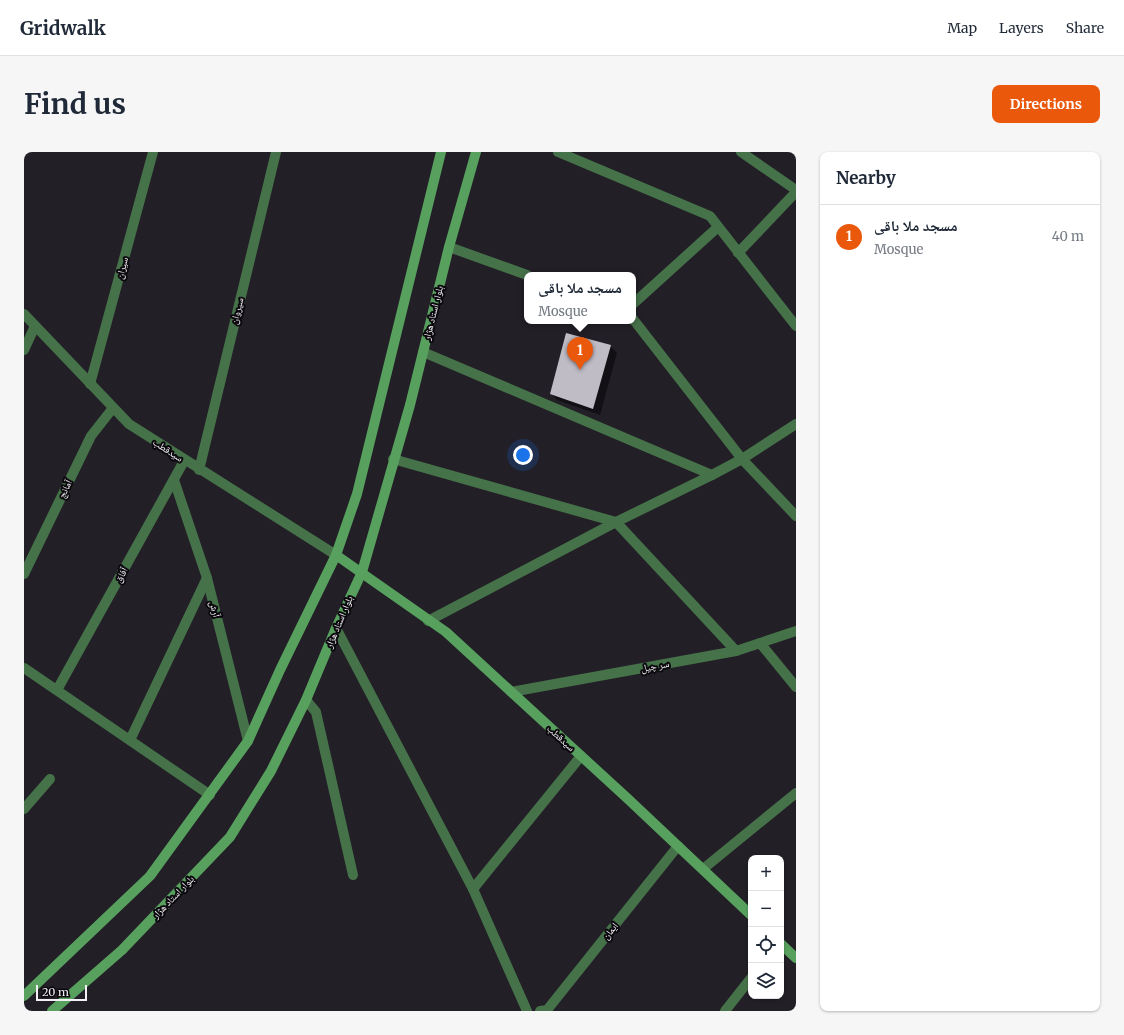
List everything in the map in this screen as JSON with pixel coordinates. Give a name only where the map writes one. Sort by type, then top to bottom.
[{"type":"main road","points":[[24,996],[150,876],[210,795],[248,740],[336,555],[357,494],[441,152]]},
{"type":"main road","name":"بلوار استاد هژار","points":[[52,1011],[122,950],[230,837],[271,771],[306,700],[336,628],[362,572],[394,460],[449,247],[476,152]]},
{"type":"main road","name":"سیدقطب","points":[[336,555],[446,632],[748,912]]},
{"type":"main road","points":[[784,947],[796,958]]},
{"type":"street","name":"سیران","points":[[90,384],[153,152]]},
{"type":"street","name":"سیروان","points":[[199,470],[276,152]]},
{"type":"street","points":[[558,152],[710,216],[796,326]]},
{"type":"street","points":[[738,253],[796,191],[741,152]]},
{"type":"street","points":[[636,301],[718,228]]},
{"type":"street","points":[[449,247],[524,274]]},
{"type":"street","name":"سیدقطب","points":[[24,314],[129,424],[184,461],[336,555]]},
{"type":"street","points":[[636,323],[742,459],[796,516]]},
{"type":"street","points":[[24,350],[35,326]]},
{"type":"street","points":[[423,352],[712,475]]},
{"type":"street","name":"آمانج","points":[[24,574],[91,436],[113,408]]},
{"type":"street","points":[[428,620],[616,522],[712,475],[742,459],[796,424]]},
{"type":"street","points":[[394,460],[616,522],[736,651]]},
{"type":"street","name":"آفاق","points":[[57,690],[184,461]]},
{"type":"street","name":"آرش","points":[[174,480],[208,578],[248,740]]},
{"type":"street","points":[[130,740],[208,578]]},
{"type":"street","points":[[336,628],[473,889],[527,1011]]},
{"type":"street","name":"سر چیل","points":[[511,692],[736,651],[796,630]]},
{"type":"street","points":[[760,643],[796,687]]},
{"type":"street","points":[[24,668],[210,795]]},
{"type":"street","points":[[306,700],[316,712],[354,875]]},
{"type":"street","points":[[473,889],[581,756]]},
{"type":"street","points":[[24,809],[50,779]]},
{"type":"street","points":[[703,869],[796,794]]},
{"type":"street","name":"ایمان","points":[[540,1011],[547,1010],[678,846]]},
{"type":"street","points":[[725,1011],[748,982]]},
{"type":"building","points":[[566,333],[611,345],[593,409],[550,394]]},
{"type":"place","name":"مسجد ملا باقی","points":[[580,370]]}]
